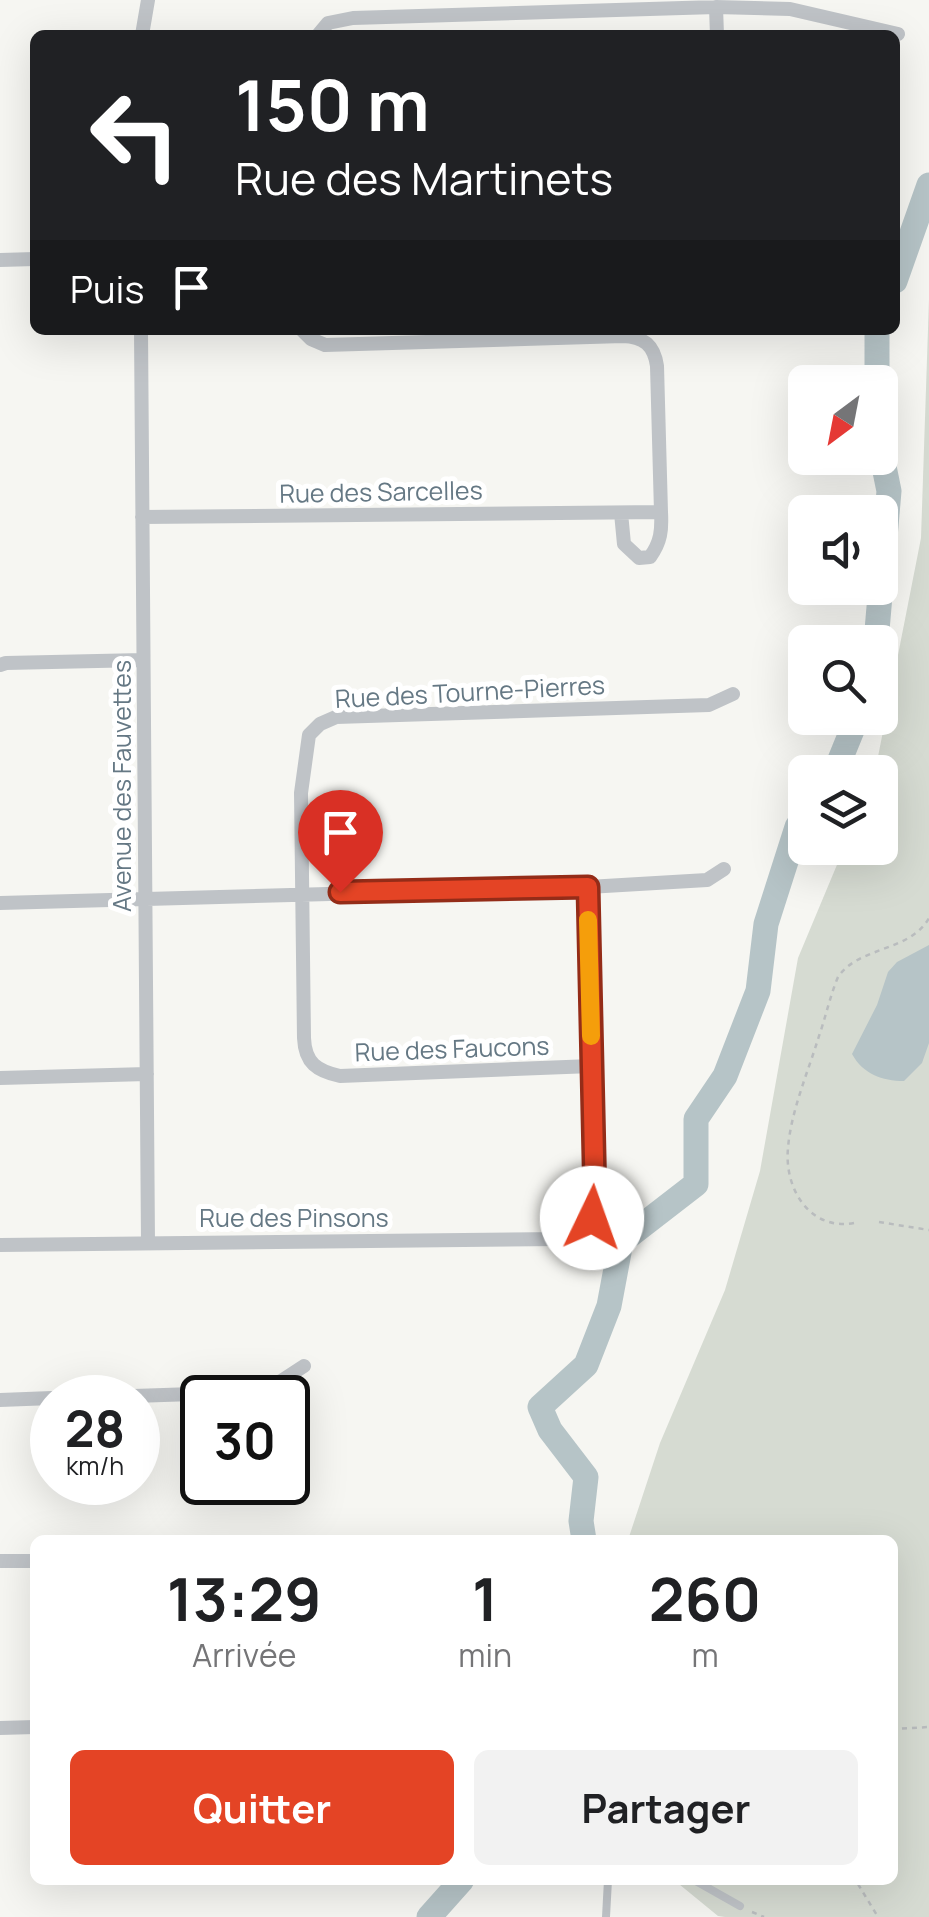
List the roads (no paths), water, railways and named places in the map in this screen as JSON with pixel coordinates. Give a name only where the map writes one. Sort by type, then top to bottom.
[{"type":"street","points":[[143,30],[148,0]]},
{"type":"street","points":[[322,30],[328,22],[353,18],[716,7],[790,9],[881,30]]},
{"type":"street","points":[[716,7],[718,30]]},
{"type":"street","points":[[0,260],[30,259]]},
{"type":"street","name":"Avenue des Fauvettes","points":[[141,335],[148,1242]]},
{"type":"street","points":[[307,335],[326,346],[623,336],[646,342],[654,351],[657,366],[662,533],[650,557],[638,558],[624,544],[621,513]]},
{"type":"street","name":"Rue des Sarcelles","points":[[142,517],[661,512]]},
{"type":"street","points":[[0,666],[143,660]]},
{"type":"street","name":"Rue des Tourne-Pierres","points":[[304,892],[301,794],[309,735],[320,724],[336,717],[709,705],[733,694]]},
{"type":"street","points":[[0,904],[304,892],[588,887],[707,880],[724,870]]},
{"type":"street","points":[[588,887],[592,1066]]},
{"type":"street","name":"Rue des Faucons","points":[[304,892],[305,1050],[311,1064],[324,1073],[340,1076],[592,1066]]},
{"type":"street","name":"Rue des Pinsons","points":[[0,1245],[559,1238],[585,1229],[595,1202],[592,1066]]},
{"type":"street","points":[[0,1078],[147,1074]]},
{"type":"street","points":[[160,1395],[253,1392],[282,1381],[304,1366]]},
{"type":"street","points":[[0,1400],[30,1399]]},
{"type":"street","points":[[0,1562],[30,1561]]},
{"type":"street","points":[[0,1728],[30,1728]]},
{"type":"lane","points":[[606,1917],[610,1885]]},
{"type":"lane","points":[[703,1885],[740,1906]]},
{"type":"waterway","points":[[900,267],[929,185]]},
{"type":"waterway","points":[[877,335],[877,365]]},
{"type":"waterway","points":[[877,625],[889,491],[886,475]]},
{"type":"waterway","points":[[842,755],[850,735]]},
{"type":"waterway","points":[[583,1535],[586,1477],[550,1430],[540,1407],[586,1365],[609,1306],[621,1242],[696,1184],[696,1119],[725,1076],[758,991],[766,924],[788,855]]},
{"type":"waterway","points":[[429,1917],[458,1885]]}]
